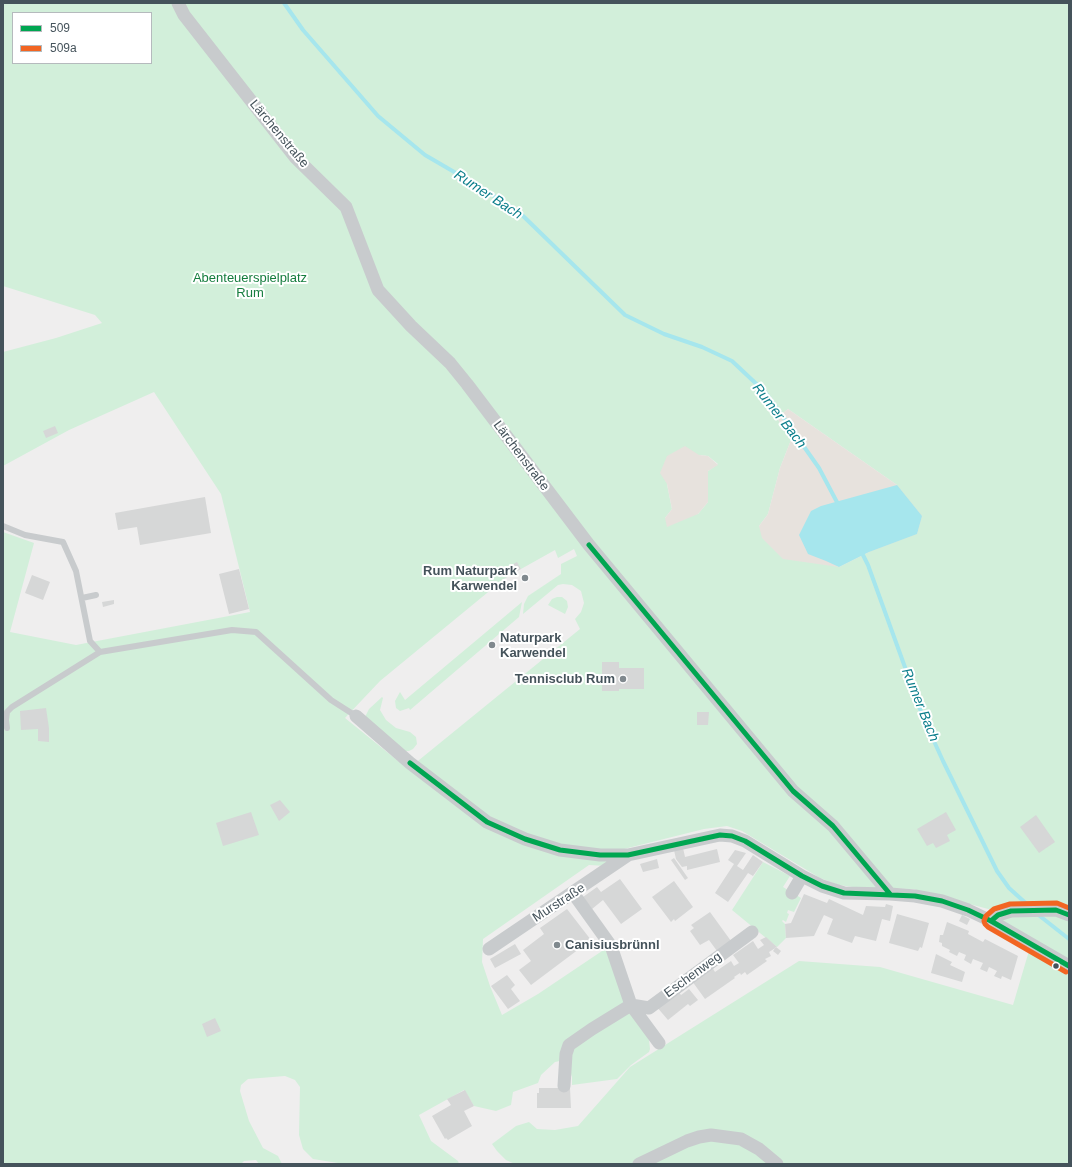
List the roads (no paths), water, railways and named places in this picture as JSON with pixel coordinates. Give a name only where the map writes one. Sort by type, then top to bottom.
[{"type":"street","name":"Lärchenstraße","points":[[178,3],[184,15],[295,157],[346,206],[378,290],[411,326],[450,363],[589,545],[793,791],[833,826],[890,894]]},
{"type":"street","name":"Murstraße","points":[[356,716],[410,763],[487,822],[525,839],[560,850],[600,855],[628,855],[720,835],[732,836],[745,840],[802,876],[822,886],[844,893],[890,894],[914,896],[942,901],[968,910],[991,921]]},
{"type":"street","name":"Murstraße","points":[[489,949],[628,855]]},
{"type":"street","points":[[792,893],[802,876]]},
{"type":"street","points":[[573,893],[611,946],[631,1005],[659,1043]]},
{"type":"street","points":[[1069,915],[1061,911],[1053,910],[1003,912],[991,921],[1069,966]]},
{"type":"street","name":"Eschenweg","points":[[631,1005],[649,1008],[752,932]]},
{"type":"street","points":[[564,1086],[566,1054],[570,1045],[592,1029],[631,1005]]},
{"type":"street","points":[[640,1164],[687,1141],[712,1135],[741,1139],[759,1149],[777,1164]]},
{"type":"lane","points":[[3,526],[25,535],[63,542],[76,571],[90,641],[100,652]]},
{"type":"lane","points":[[82,598],[96,595]]},
{"type":"lane","points":[[7,728],[6,720],[8,712],[12,707],[100,652],[232,630],[256,632],[331,700],[356,716]]},
{"type":"water","points":[[897,485],[922,516],[917,534],[869,552],[839,567],[808,554],[799,535],[811,511],[821,506]]},
{"type":"waterway","name":"Rumer Bach","points":[[284,3],[303,30],[378,116],[425,155],[480,187],[520,213],[625,315],[664,334],[702,347],[732,361],[765,392],[819,468],[839,506]]},
{"type":"waterway","name":"Rumer Bach","points":[[861,551],[868,565],[923,717],[943,761],[997,871],[1009,888],[1030,907]]},
{"type":"waterway","name":"Rumer Bach","points":[[1036,913],[1069,939]]},
{"type":"place","name":"Rum Naturpark Karwendel","points":[[525,578]]},
{"type":"place","name":"Naturpark Karwendel","points":[[492,645]]},
{"type":"place","name":"Tennisclub Rum","points":[[623,679]]},
{"type":"place","name":"Canisiusbrünnl","points":[[557,945]]},
{"type":"park label","name":"Abenteuerspielplatz Rum","points":[[250,286]]}]
